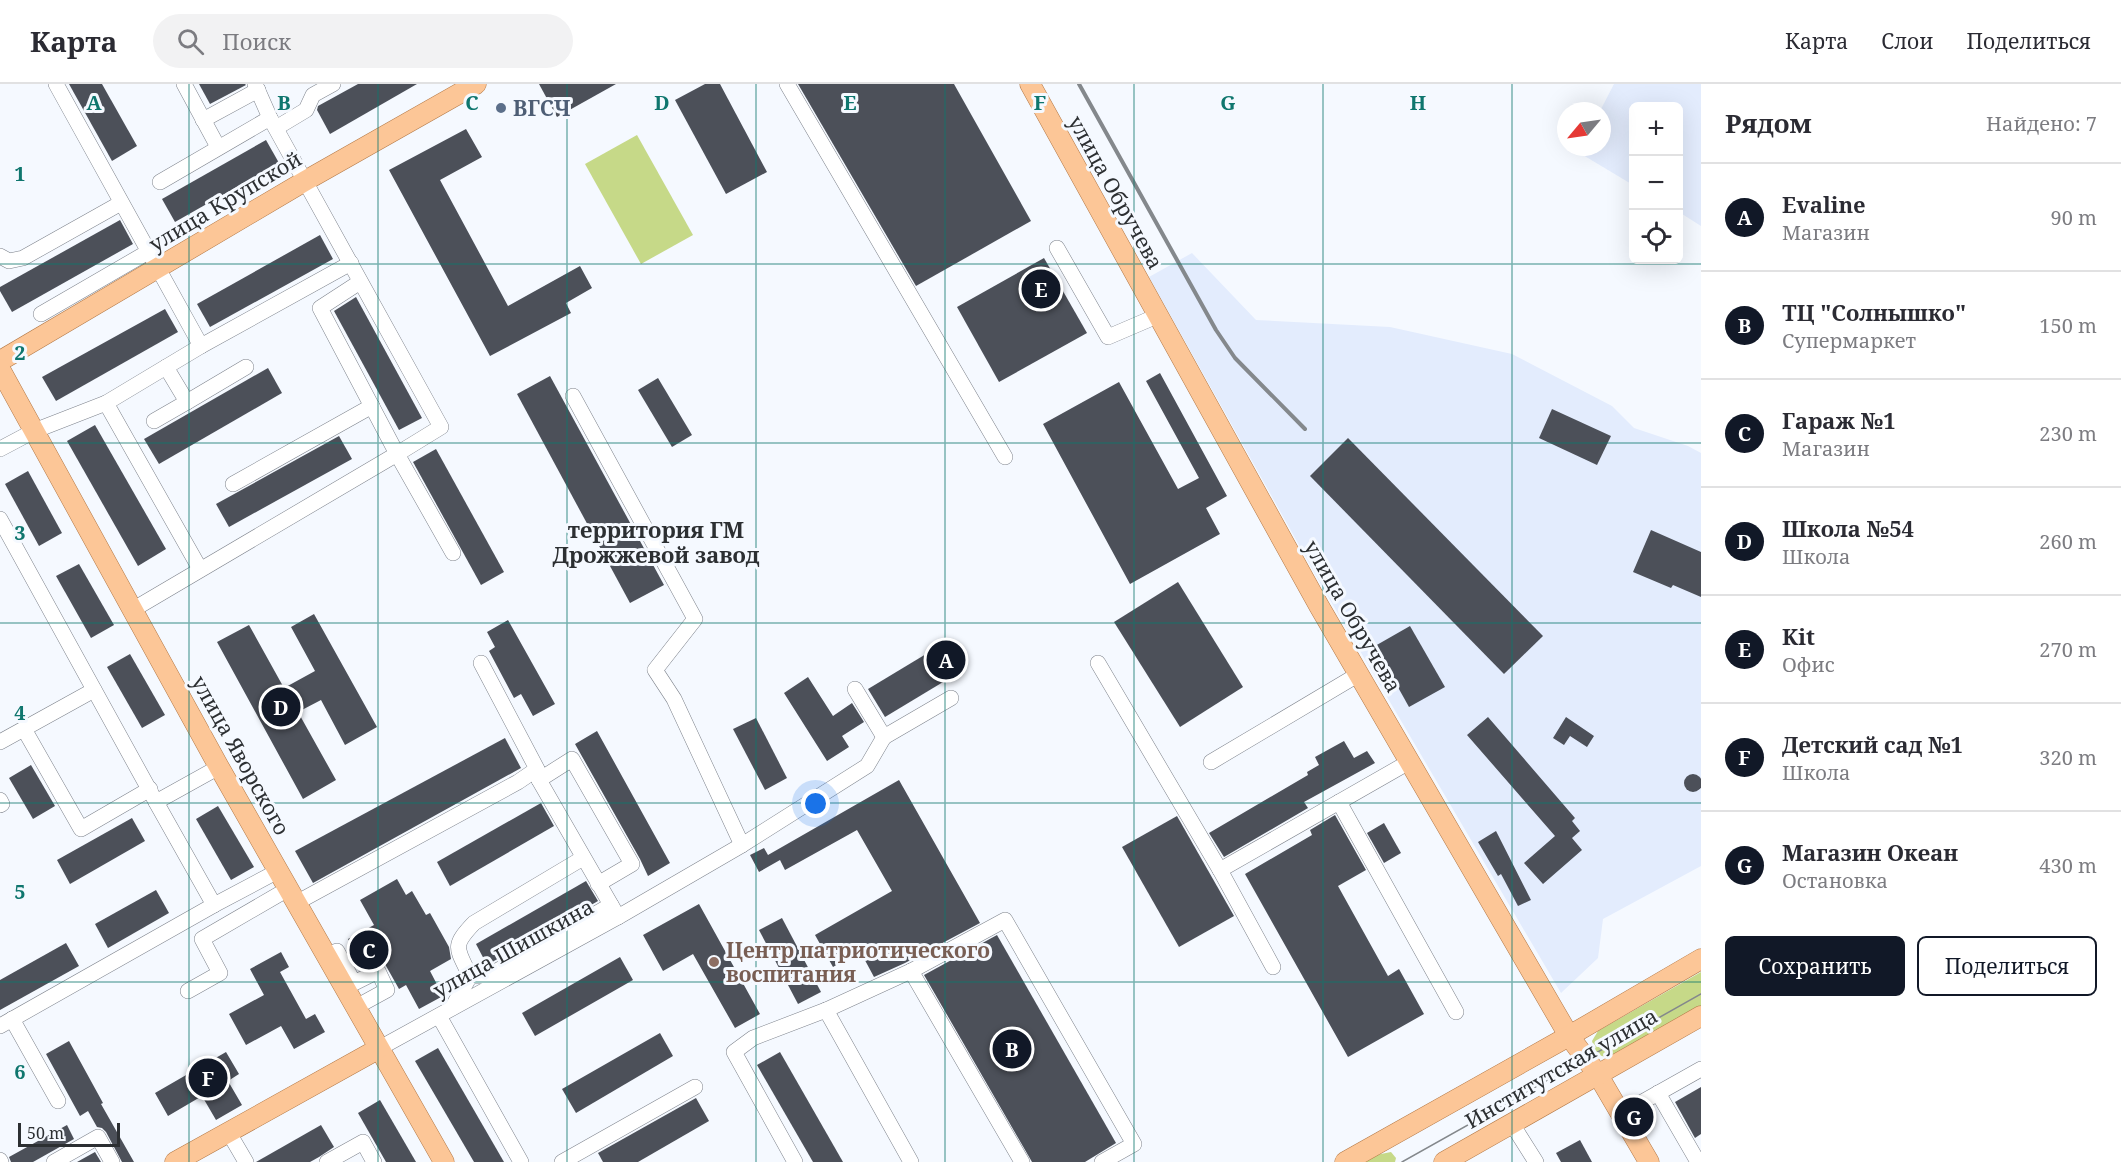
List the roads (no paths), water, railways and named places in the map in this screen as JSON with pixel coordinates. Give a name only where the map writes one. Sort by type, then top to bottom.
[{"type":"main road","name":"улица Крупской","points":[[0,361],[153,260],[305,181],[476,84]]},
{"type":"main road","name":"улица Обручева","points":[[1030,84],[1157,316],[1409,762],[1569,1036],[1598,1075],[1649,1162]]},
{"type":"main road","name":"улица Яворского","points":[[0,369],[219,767],[444,1162]]},
{"type":"main road","name":"Институтская улица","points":[[1345,1162],[1701,960]]},
{"type":"main road","name":"Институтская улица","points":[[1444,1162],[1701,1016]]},
{"type":"main road","name":"улица Шишкина","points":[[175,1162],[378,1049]]},
{"type":"street","points":[[56,84],[201,346]]},
{"type":"street","points":[[184,84],[218,147]]},
{"type":"street","points":[[160,182],[218,147],[306,110],[310,89],[333,84]]},
{"type":"street","points":[[787,84],[1005,457]]},
{"type":"street","points":[[134,609],[441,427],[273,123],[256,87],[203,120]]},
{"type":"street","points":[[0,256],[9,261],[23,258],[121,203]]},
{"type":"street","points":[[1058,248],[1108,338],[1157,316]]},
{"type":"street","points":[[41,314],[153,260]]},
{"type":"street","points":[[0,449],[34,431],[106,403],[201,346],[351,263]]},
{"type":"street","points":[[360,282],[320,308],[453,553]]},
{"type":"street","points":[[166,367],[187,402]]},
{"type":"street","points":[[154,421],[246,368]]},
{"type":"street","points":[[573,396],[695,619],[655,670],[674,699],[742,845]]},
{"type":"street","points":[[106,403],[200,569]]},
{"type":"street","points":[[233,484],[372,406]]},
{"type":"street","points":[[0,519],[214,905]]},
{"type":"street","points":[[470,976],[488,976],[614,911],[538,775],[481,663]]},
{"type":"street","points":[[1098,663],[1220,870],[1273,967]]},
{"type":"street","points":[[1211,762],[1359,674]]},
{"type":"street","points":[[855,689],[884,737],[951,698]]},
{"type":"street","points":[[0,742],[94,690]]},
{"type":"street","points":[[24,729],[81,829],[219,767]]},
{"type":"street","name":"улица Шишкина","points":[[378,1049],[446,1012],[614,911],[742,845],[867,766],[884,737]]},
{"type":"street","points":[[188,991],[220,973],[202,939],[518,782],[572,759],[632,864],[598,884]]},
{"type":"street","points":[[1220,870],[1409,762]]},
{"type":"street","points":[[0,800],[2,804],[0,805]]},
{"type":"street","points":[[1339,802],[1456,1012]]},
{"type":"street","points":[[470,976],[457,949],[458,941],[463,934],[474,923],[583,858]]},
{"type":"street","points":[[58,1101],[6,1022],[278,871]]},
{"type":"street","points":[[795,1162],[734,1052],[762,1034],[826,1010],[911,971],[1005,920],[1134,1144],[1102,1162]]},
{"type":"street","points":[[326,955],[337,951],[354,983],[378,971],[387,990],[356,1007]]},
{"type":"street","points":[[911,971],[1022,1162]]},
{"type":"street","points":[[470,976],[446,1012],[521,1162]]},
{"type":"street","points":[[826,1010],[911,1162]]},
{"type":"street","points":[[1621,1114],[1701,1069]]},
{"type":"street","points":[[562,1162],[695,1087]]},
{"type":"street","points":[[1658,1093],[1698,1162]]},
{"type":"street","points":[[1512,1124],[1536,1162]]},
{"type":"street","points":[[229,1133],[246,1162]]},
{"type":"street","points":[[54,1162],[98,1137],[111,1162]]},
{"type":"street","points":[[327,1162],[363,1142],[374,1162]]},
{"type":"tram line","points":[[1402,1162],[1701,994]]},
{"type":"railway","points":[[1079,84],[1216,330],[1235,358],[1305,429]]},
{"type":"place","name":"ВГСЧ","points":[[501,108]]},
{"type":"place","name":"Kit","points":[[1041,289]]},
{"type":"place","name":"Evaline","points":[[946,660]]},
{"type":"place","name":"Школа №54","points":[[281,707]]},
{"type":"place","name":"Гараж №1","points":[[369,950]]},
{"type":"place","name":"Центр патриотического воспитания","points":[[714,962]]},
{"type":"place","name":"ТЦ \"Солнышко\"","points":[[1012,1049]]},
{"type":"place","name":"Детский сад №1","points":[[208,1078]]},
{"type":"place","name":"Магазин Океан","points":[[1634,1117]]},
{"type":"district","name":"территория ГМ Дрожжевой завод","points":[[656,542]]}]
